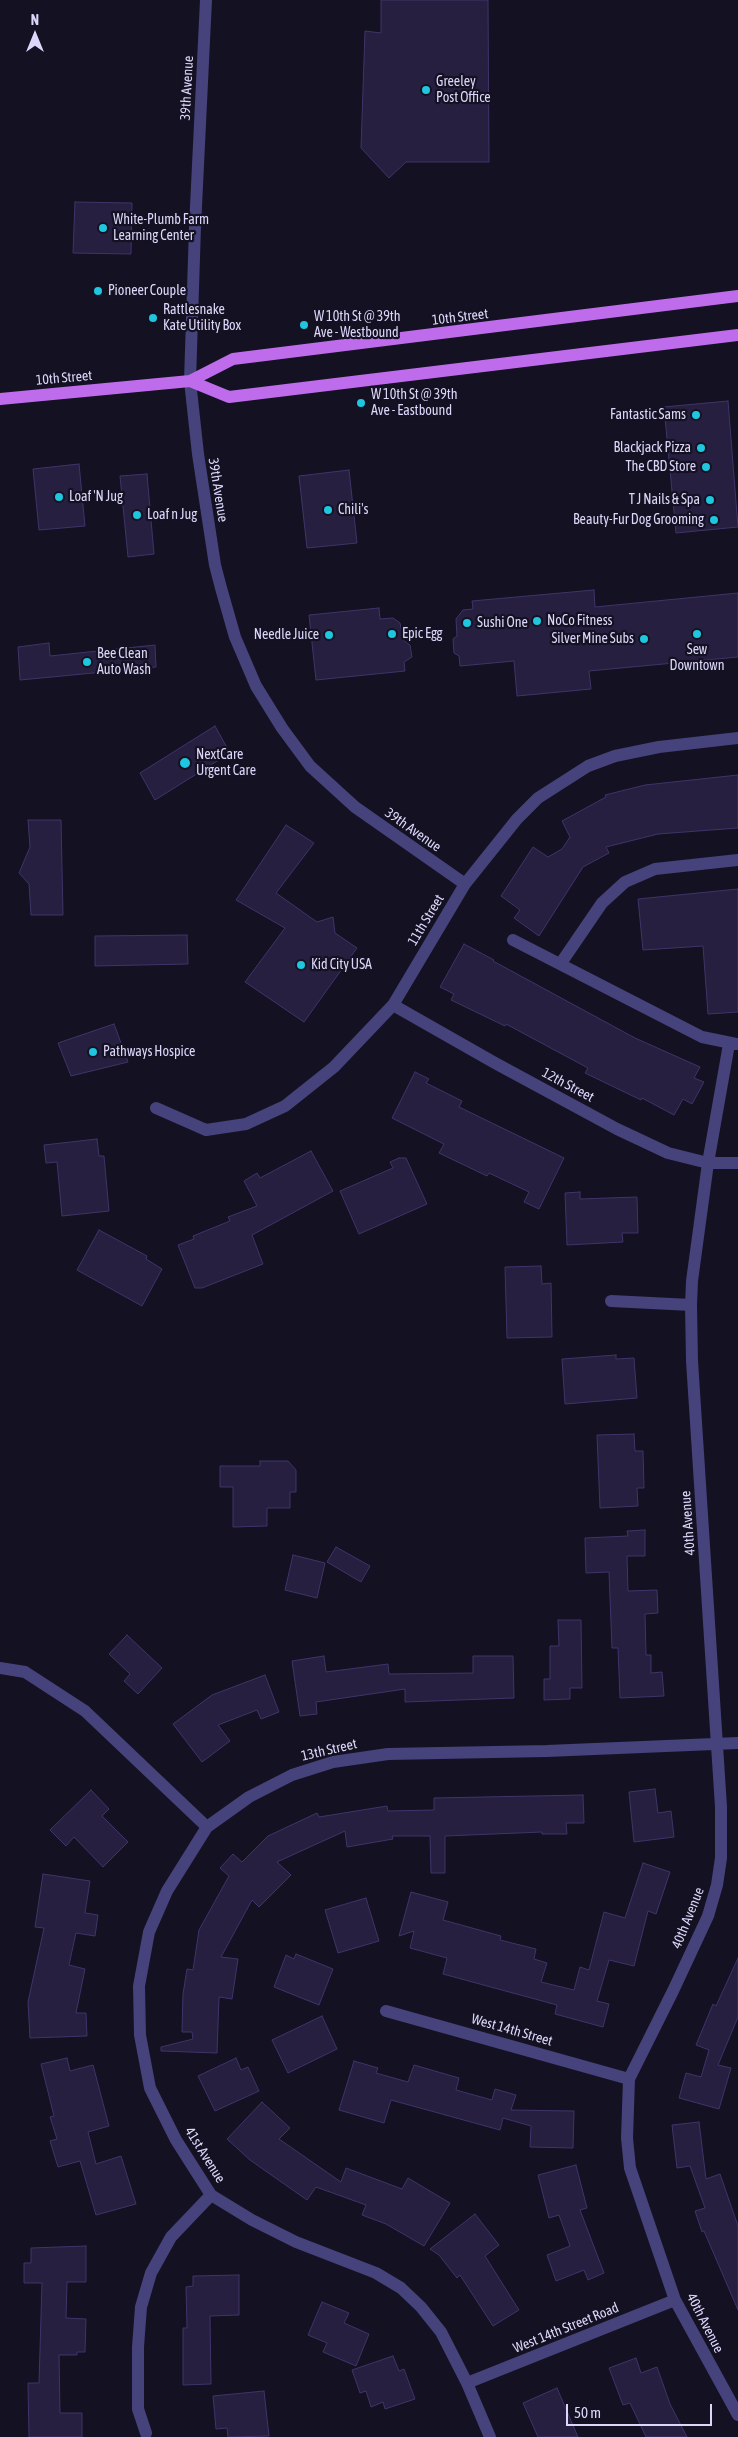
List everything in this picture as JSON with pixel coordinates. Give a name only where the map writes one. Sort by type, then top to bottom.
[{"type":"main road","name":"10th Street","points":[[0,399],[190,381],[234,359],[738,296]]},
{"type":"main road","name":"10th Street","points":[[190,381],[230,397],[738,335]]},
{"type":"street","name":"39th Avenue","points":[[206,0],[195,220],[190,381],[198,454],[215,565],[236,637],[256,686],[282,728],[310,766],[355,807],[465,884]]},
{"type":"street","name":"11th Street","points":[[156,1108],[206,1130],[246,1124],[284,1106],[334,1067],[393,1004],[465,884],[518,819],[538,798],[588,766],[615,756],[659,747],[738,738]]},
{"type":"street","points":[[561,963],[602,902],[625,882],[654,869],[738,860]]},
{"type":"street","points":[[513,940],[702,1036],[734,1044]]},
{"type":"street","name":"12th Street","points":[[393,1004],[495,1063],[617,1129],[668,1153],[708,1163],[738,1163]]},
{"type":"street","name":"40th Avenue","points":[[734,1044],[708,1163],[692,1281],[691,1305],[692,1361],[717,1744],[721,1841],[717,1885],[708,1916],[674,1991],[629,2079],[627,2138],[630,2168],[676,2300],[738,2415]]},
{"type":"street","points":[[611,1301],[691,1305]]},
{"type":"street","points":[[0,1668],[25,1672],[86,1711],[207,1827]]},
{"type":"street","name":"13th Street","points":[[207,1827],[249,1797],[292,1774],[333,1762],[388,1754],[547,1751],[738,1743]]},
{"type":"street","name":"41st Avenue","points":[[207,1827],[167,1891],[149,1932],[139,1986],[140,2035],[150,2088],[176,2140],[211,2195],[252,2220],[296,2242],[376,2273],[401,2288],[421,2307],[441,2332],[467,2383],[490,2437]]},
{"type":"street","name":"West 14th Street","points":[[386,2011],[629,2079]]},
{"type":"street","points":[[146,2433],[138,2409],[138,2347],[141,2307],[151,2273],[171,2237],[211,2195]]},
{"type":"street","name":"West 14th Street Road","points":[[467,2383],[676,2300]]},
{"type":"building","name":"Greeley Post Office","points":[[381,0],[488,0],[489,162],[406,162],[389,178],[361,148],[365,31],[381,33]]},
{"type":"building","name":"White-Plumb Farm Learning Center","points":[[75,202],[132,203],[131,254],[73,253]]},
{"type":"building","points":[[728,401],[738,527],[676,533],[664,407]]},
{"type":"building","name":"Loaf 'N Jug","points":[[79,464],[85,526],[39,530],[33,469]]},
{"type":"building","name":"Chili's","points":[[349,470],[357,543],[307,548],[299,476]]},
{"type":"building","name":"Loaf n Jug","points":[[147,474],[154,554],[128,557],[120,476]]},
{"type":"building","points":[[594,590],[595,607],[738,593],[738,657],[589,671],[591,689],[517,696],[514,661],[460,666],[459,656],[454,653],[453,639],[457,636],[456,619],[463,610],[473,609],[472,601]]},
{"type":"building","points":[[379,608],[380,619],[393,618],[400,623],[403,640],[410,645],[412,657],[404,662],[405,671],[316,680],[309,615]]},
{"type":"building","name":"Bee Clean Auto Wash","points":[[49,643],[50,656],[155,645],[156,667],[20,680],[18,647]]},
{"type":"building","name":"NextCare Urgent Care","points":[[215,726],[230,753],[155,800],[140,773]]},
{"type":"building","points":[[738,775],[738,828],[658,834],[606,847],[609,853],[583,867],[539,936],[514,918],[520,910],[501,896],[533,847],[548,857],[562,849],[570,837],[562,821],[606,797],[605,795],[645,785]]},
{"type":"building","points":[[28,820],[61,820],[63,915],[31,915],[29,884],[19,873],[30,847]]},
{"type":"building","name":"Kid City USA","points":[[286,825],[314,843],[276,893],[317,922],[333,917],[335,933],[357,948],[304,1022],[245,982],[285,928],[236,900]]},
{"type":"building","points":[[738,889],[738,1012],[708,1014],[703,946],[643,950],[638,899]]},
{"type":"building","points":[[187,935],[188,964],[95,966],[95,936]]},
{"type":"building","points":[[464,944],[635,1038],[700,1067],[694,1078],[704,1082],[692,1104],[683,1099],[674,1115],[642,1098],[641,1100],[585,1073],[588,1068],[506,1024],[505,1026],[451,1000],[454,994],[440,987]]},
{"type":"building","name":"Pathways Hospice","points":[[114,1024],[128,1062],[71,1076],[58,1043]]},
{"type":"building","points":[[415,1072],[429,1079],[426,1083],[462,1101],[459,1107],[564,1158],[539,1209],[524,1202],[529,1192],[489,1173],[487,1176],[439,1153],[444,1144],[392,1118]]},
{"type":"building","points":[[97,1139],[99,1156],[104,1156],[109,1211],[62,1216],[57,1162],[46,1163],[44,1145]]},
{"type":"building","points":[[311,1151],[333,1191],[252,1235],[263,1264],[202,1288],[195,1288],[178,1245],[194,1239],[193,1236],[230,1221],[228,1217],[257,1206],[244,1181],[257,1173],[260,1178]]},
{"type":"building","points":[[399,1158],[406,1158],[427,1204],[359,1234],[340,1191],[393,1168],[390,1162]]},
{"type":"building","points":[[580,1192],[580,1199],[637,1197],[638,1233],[622,1233],[623,1242],[567,1245],[565,1193]]},
{"type":"building","points":[[99,1230],[147,1256],[146,1259],[162,1269],[142,1306],[77,1270]]},
{"type":"building","points":[[541,1266],[542,1284],[551,1283],[552,1337],[507,1338],[505,1267]]},
{"type":"building","points":[[616,1355],[616,1359],[634,1358],[637,1398],[565,1404],[562,1359]]},
{"type":"building","points":[[634,1434],[635,1451],[643,1451],[644,1488],[637,1488],[638,1506],[600,1508],[597,1435]]},
{"type":"building","points":[[260,1461],[288,1461],[296,1470],[296,1492],[290,1492],[290,1508],[267,1508],[267,1526],[233,1527],[233,1487],[220,1487],[220,1466],[260,1466]]},
{"type":"building","points":[[645,1530],[645,1556],[627,1556],[628,1591],[657,1590],[658,1613],[645,1614],[646,1655],[651,1655],[651,1673],[662,1672],[664,1696],[620,1698],[618,1648],[612,1648],[609,1572],[586,1573],[585,1538],[628,1536],[627,1531]]},
{"type":"building","points":[[336,1547],[370,1566],[361,1582],[327,1562]]},
{"type":"building","points":[[293,1555],[325,1563],[317,1598],[285,1590]]},
{"type":"building","points":[[558,1620],[581,1620],[582,1688],[570,1688],[570,1699],[544,1700],[544,1679],[550,1679],[550,1646],[559,1646]]},
{"type":"building","points":[[127,1635],[162,1668],[138,1694],[124,1681],[130,1674],[109,1654]]},
{"type":"building","points":[[324,1656],[326,1672],[388,1664],[389,1674],[473,1673],[473,1656],[513,1656],[514,1698],[405,1702],[405,1689],[316,1702],[317,1714],[300,1716],[292,1661]]},
{"type":"building","points":[[265,1675],[279,1712],[261,1719],[257,1710],[218,1725],[230,1741],[202,1762],[173,1724],[212,1695]]},
{"type":"building","points":[[655,1789],[658,1813],[671,1811],[674,1837],[634,1842],[629,1792]]},
{"type":"building","points":[[91,1790],[109,1809],[102,1816],[128,1842],[103,1867],[74,1837],[66,1846],[50,1830]]},
{"type":"building","points":[[583,1795],[584,1823],[566,1823],[567,1834],[542,1834],[542,1832],[445,1836],[445,1873],[431,1873],[430,1836],[392,1836],[393,1839],[347,1847],[345,1831],[277,1862],[291,1875],[259,1907],[252,1900],[221,1957],[238,1959],[232,1999],[219,1997],[217,2053],[161,2051],[161,2047],[193,2039],[192,2032],[182,2032],[183,1994],[187,1969],[193,1970],[199,1930],[229,1876],[220,1868],[233,1854],[242,1862],[268,1836],[317,1813],[319,1817],[387,1806],[388,1811],[434,1810],[434,1798]]},
{"type":"building","points":[[643,1863],[670,1872],[656,1914],[648,1911],[634,1966],[609,1960],[597,2001],[609,2004],[603,2027],[555,2014],[557,2005],[443,1974],[447,1958],[410,1948],[414,1931],[399,1936],[411,1892],[448,1902],[443,1920],[501,1936],[500,1940],[536,1949],[534,1959],[547,1963],[541,1982],[574,1990],[580,1967],[589,1970],[604,1912],[625,1918]]},
{"type":"building","points":[[43,1874],[90,1881],[85,1913],[98,1915],[95,1936],[76,1933],[69,1965],[85,1969],[76,2013],[86,2013],[87,2036],[30,2038],[28,2002],[44,1928],[35,1927]]},
{"type":"building","points":[[366,1898],[379,1941],[338,1953],[325,1910]]},
{"type":"building","points":[[296,1954],[333,1969],[319,2005],[274,1987],[286,1955],[294,1959]]},
{"type":"building","points":[[738,1958],[738,2017],[718,2065],[731,2068],[719,2109],[679,2098],[686,2073],[701,2077],[709,2050],[696,2045],[713,2004],[716,2006]]},
{"type":"building","points":[[322,2016],[337,2049],[288,2073],[272,2040]]},
{"type":"building","points":[[67,2058],[70,2071],[93,2065],[109,2126],[88,2132],[96,2164],[121,2156],[136,2204],[96,2215],[80,2161],[58,2167],[50,2141],[57,2139],[50,2117],[54,2116],[41,2064]]},
{"type":"building","points":[[236,2058],[241,2070],[248,2067],[259,2091],[215,2111],[198,2076]]},
{"type":"building","points":[[354,2061],[378,2068],[376,2073],[408,2082],[414,2065],[459,2078],[456,2090],[492,2100],[495,2089],[516,2095],[511,2110],[574,2111],[573,2148],[530,2147],[531,2126],[503,2118],[500,2130],[391,2100],[384,2123],[339,2110]]},
{"type":"building","points":[[262,2102],[290,2128],[279,2139],[341,2182],[346,2168],[402,2189],[408,2178],[450,2203],[424,2246],[386,2224],[362,2215],[366,2205],[316,2187],[307,2200],[250,2160],[227,2139]]},
{"type":"building","points":[[699,2122],[706,2179],[720,2174],[738,2226],[738,2310],[704,2231],[702,2232],[695,2211],[705,2208],[690,2166],[677,2168],[672,2125]]},
{"type":"building","points":[[576,2165],[587,2208],[580,2210],[604,2273],[588,2280],[584,2270],[556,2281],[547,2255],[570,2246],[559,2215],[549,2218],[538,2175]]},
{"type":"building","points":[[475,2214],[499,2245],[485,2256],[519,2310],[493,2326],[460,2275],[457,2278],[439,2255],[430,2249]]},
{"type":"building","points":[[86,2246],[86,2282],[67,2282],[66,2318],[86,2319],[85,2352],[77,2352],[77,2355],[59,2355],[60,2413],[82,2413],[82,2437],[29,2437],[28,2383],[39,2383],[42,2283],[24,2283],[24,2263],[31,2263],[31,2248]]},
{"type":"building","points":[[239,2275],[239,2315],[210,2316],[211,2384],[183,2385],[183,2328],[187,2328],[186,2287],[193,2286],[193,2276]]},
{"type":"building","points":[[322,2302],[349,2313],[344,2323],[369,2334],[356,2366],[323,2352],[327,2343],[308,2335]]},
{"type":"building","points":[[393,2356],[399,2371],[404,2369],[415,2399],[385,2409],[383,2402],[371,2407],[366,2391],[360,2393],[352,2370]]},
{"type":"building","points":[[636,2358],[641,2373],[657,2367],[670,2404],[687,2437],[646,2437],[630,2403],[623,2405],[609,2368]]},
{"type":"building","points":[[557,2388],[578,2437],[538,2437],[523,2403]]},
{"type":"building","points":[[264,2391],[269,2436],[228,2437],[227,2428],[216,2429],[213,2396]]},
{"type":"place","name":"Greeley Post Office","points":[[426,90]]},
{"type":"place","name":"White-Plumb Farm Learning Center","points":[[103,228]]},
{"type":"place","name":"Pioneer Couple","points":[[98,291]]},
{"type":"place","name":"Rattlesnake Kate Utility Box","points":[[153,318]]},
{"type":"place","name":"W 10th St @ 39th Ave - Westbound","points":[[304,325]]},
{"type":"place","name":"W 10th St @ 39th Ave - Eastbound","points":[[361,403]]},
{"type":"place","name":"Fantastic Sams","points":[[696,415]]},
{"type":"place","name":"Blackjack Pizza","points":[[701,448]]},
{"type":"place","name":"The CBD Store","points":[[706,467]]},
{"type":"place","name":"Loaf 'N Jug","points":[[59,497]]},
{"type":"place","name":"T J Nails & Spa","points":[[710,500]]},
{"type":"place","name":"Chili's","points":[[328,510]]},
{"type":"place","name":"Loaf n Jug","points":[[137,515]]},
{"type":"place","name":"Beauty-Fur Dog Grooming","points":[[714,520]]},
{"type":"place","name":"NoCo Fitness","points":[[537,621]]},
{"type":"place","name":"Sushi One","points":[[467,623]]},
{"type":"place","name":"Epic Egg","points":[[392,634]]},
{"type":"place","name":"Sew Downtown","points":[[697,634]]},
{"type":"place","name":"Needle Juice","points":[[329,635]]},
{"type":"place","name":"Silver Mine Subs","points":[[644,639]]},
{"type":"place","name":"Bee Clean Auto Wash","points":[[87,662]]},
{"type":"place","name":"NextCare Urgent Care","points":[[185,763]]},
{"type":"place","name":"Kid City USA","points":[[301,965]]},
{"type":"place","name":"Pathways Hospice","points":[[93,1052]]}]
